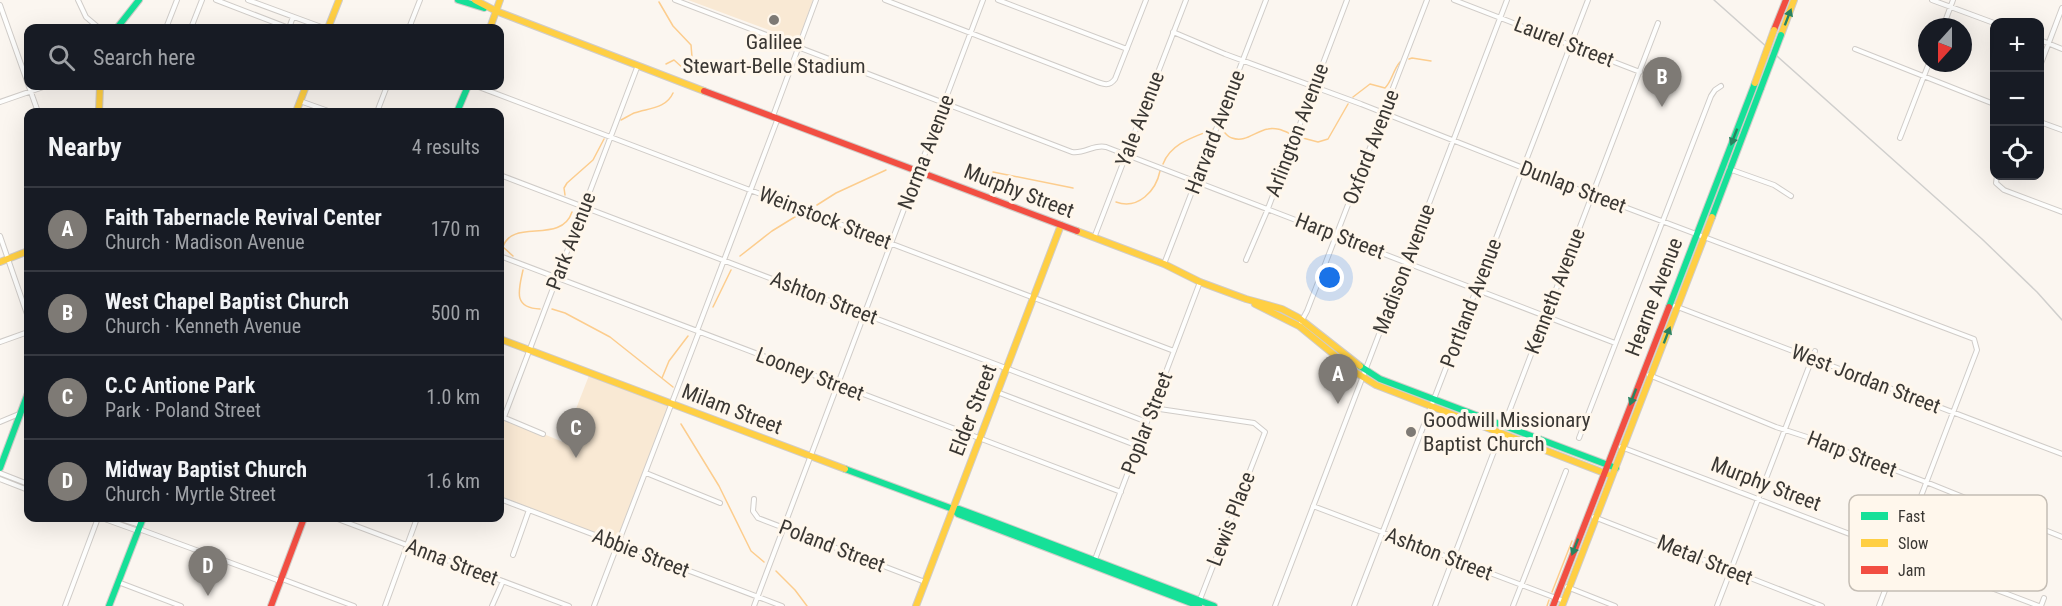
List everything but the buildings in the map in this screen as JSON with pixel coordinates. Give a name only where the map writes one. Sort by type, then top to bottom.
[{"type":"street","points":[[78,0],[86,17],[94,24]]},
{"type":"street","points":[[120,24],[139,0]]},
{"type":"street","points":[[168,24],[177,0]]},
{"type":"street","points":[[193,24],[202,0]]},
{"type":"street","points":[[216,0],[279,24]]},
{"type":"street","points":[[248,0],[314,24]]},
{"type":"street","points":[[328,24],[339,0]]},
{"type":"street","points":[[411,24],[420,0]]},
{"type":"street","points":[[458,0],[496,11]]},
{"type":"street","name":"Murphy Street","points":[[475,0],[496,11],[1164,264],[1200,282],[1278,308],[1380,379],[1501,433],[1612,476]]},
{"type":"street","points":[[491,24],[500,0]]},
{"type":"street","points":[[675,0],[945,103]]},
{"type":"street","points":[[594,606],[673,404],[751,190],[816,0]]},
{"type":"street","points":[[885,0],[1107,84],[1112,83],[1146,0]]},
{"type":"street","name":"Norma Avenue","points":[[754,606],[983,0]]},
{"type":"street","points":[[998,0],[1127,49]]},
{"type":"street","name":"Yale Avenue","points":[[1095,238],[1186,0]]},
{"type":"street","name":"Harvard Avenue","points":[[1164,264],[1266,0]]},
{"type":"street","name":"Arlington Avenue","points":[[1246,260],[1347,0]]},
{"type":"street","name":"Oxford Avenue","points":[[1301,323],[1337,236],[1427,0]]},
{"type":"street","name":"Laurel Street","points":[[1454,0],[1640,72]]},
{"type":"street","name":"Madison Avenue","points":[[1275,606],[1508,0]]},
{"type":"street","name":"Portland Avenue","points":[[1354,606],[1588,0]]},
{"type":"street","name":"Hearne Avenue","points":[[1553,606],[1786,0]]},
{"type":"street","name":"Hearne Avenue","points":[[1563,603],[1794,0]]},
{"type":"street","points":[[1932,0],[1990,21]]},
{"type":"street","points":[[1947,18],[1953,0]]},
{"type":"street","points":[[0,5],[24,74]]},
{"type":"street","points":[[2044,55],[2062,8]]},
{"type":"street","points":[[290,24],[293,17]]},
{"type":"street","name":"Kenneth Avenue","points":[[1504,425],[1659,23]]},
{"type":"street","name":"Dunlap Street","points":[[1173,32],[1974,339],[1977,350],[1953,412]]},
{"type":"street","points":[[2044,42],[2062,49]]},
{"type":"street","points":[[1855,49],[1990,102]]},
{"type":"street","name":"Park Avenue","points":[[504,412],[638,64]]},
{"type":"street","points":[[1900,138],[1925,72]]},
{"type":"street","points":[[1579,438],[1711,96],[1721,86]]},
{"type":"street","points":[[0,102],[33,90]]},
{"type":"street","points":[[99,108],[100,90]]},
{"type":"street","points":[[297,108],[304,90]]},
{"type":"street","points":[[379,108],[385,90]]},
{"type":"street","points":[[459,108],[466,90]]},
{"type":"street","name":"Weinstock Street","points":[[487,90],[1174,351]]},
{"type":"street","points":[[30,91],[36,108]]},
{"type":"street","points":[[300,101],[320,108]]},
{"type":"street","name":"Harp Street","points":[[945,103],[1072,152],[1081,153],[1097,146],[1126,154],[1615,343]]},
{"type":"street","points":[[2044,123],[2062,130]]},
{"type":"street","points":[[1722,166],[1774,185],[1791,196]]},
{"type":"street","name":"Ashton Street","points":[[504,177],[1147,422]]},
{"type":"street","points":[[1996,180],[1996,183],[2004,190],[2062,212]]},
{"type":"street","name":"Elder Street","points":[[916,606],[1061,225]]},
{"type":"street","points":[[0,236],[24,305]]},
{"type":"street","points":[[0,262],[24,253]]},
{"type":"street","name":"Looney Street","points":[[504,258],[1121,492]]},
{"type":"street","name":"Poplar Street","points":[[1094,563],[1200,282]]},
{"type":"street","name":"West Jordan Street","points":[[1669,303],[2062,454]]},
{"type":"street","name":"Murphy Street","points":[[1301,323],[1362,377],[1376,385],[1504,425],[1616,468]]},
{"type":"street","points":[[0,342],[24,333]]},
{"type":"street","name":"Milam Street","points":[[504,341],[953,509],[959,509],[1196,604],[1214,606]]},
{"type":"street","points":[[1717,606],[1815,351]]},
{"type":"street","points":[[1648,357],[1657,361]]},
{"type":"street","name":"Harp Street","points":[[1642,372],[1958,495]]},
{"type":"street","points":[[997,392],[1138,446]]},
{"type":"street","name":"Lewis Place","points":[[1153,408],[1254,423],[1265,432],[1196,604]]},
{"type":"street","points":[[0,468],[24,409]]},
{"type":"street","points":[[1921,495],[1953,412]]},
{"type":"street","points":[[0,422],[21,414]]},
{"type":"street","points":[[504,418],[543,434]]},
{"type":"street","points":[[1435,606],[1501,433]]},
{"type":"street","name":"Murphy Street","points":[[1615,444],[1849,533]]},
{"type":"street","points":[[1513,606],[1566,471]]},
{"type":"street","points":[[0,473],[24,482]]},
{"type":"street","points":[[645,473],[720,503]]},
{"type":"street","points":[[0,479],[24,488]]},
{"type":"street","name":"Poland Street","points":[[754,499],[752,507],[758,518],[925,582]]},
{"type":"street","name":"Abbie Street","points":[[504,501],[782,606]]},
{"type":"street","name":"Ashton Street","points":[[1313,506],[1556,598],[1563,603]]},
{"type":"street","points":[[513,555],[529,510]]},
{"type":"street","name":"Metal Street","points":[[1588,515],[1701,557],[1822,606]]},
{"type":"street","points":[[65,606],[98,522]]},
{"type":"street","points":[[116,522],[139,528]]},
{"type":"street","points":[[126,522],[354,606]]},
{"type":"street","points":[[109,606],[141,522]]},
{"type":"street","points":[[271,606],[303,522]]},
{"type":"street","name":"Anna Street","points":[[346,522],[569,606]]},
{"type":"street","points":[[385,606],[416,522]]},
{"type":"street","name":"Harp Street","points":[[2047,531],[2062,537]]},
{"type":"street","points":[[492,606],[503,581]]},
{"type":"street","points":[[118,582],[180,606]]},
{"type":"street","points":[[1561,585],[1615,606]]},
{"type":"street","points":[[1879,606],[1885,591]]},
{"type":"street","name":"Murphy Street","points":[[2001,591],[2040,606]]},
{"type":"street","points":[[2040,606],[2044,598]]},
{"type":"shaded area","name":"Galilee Stewart-Belle Stadium","points":[[688,0],[813,0],[798,41]]},
{"type":"shaded area","points":[[590,373],[673,404],[618,544],[504,501],[504,418],[563,442]]},
{"type":"waterway","points":[[659,2],[673,26],[691,45],[692,57],[697,67],[693,72],[684,69],[674,60],[666,64]]},
{"type":"waterway","points":[[1409,59],[1431,61]]},
{"type":"waterway","points":[[1353,97],[1370,84],[1385,88],[1400,62]]},
{"type":"waterway","points":[[621,120],[634,113],[661,105],[673,93]]},
{"type":"waterway","points":[[1299,137],[1318,142],[1328,139],[1348,104]]},
{"type":"waterway","points":[[1163,164],[1177,146],[1214,129]]},
{"type":"waterway","points":[[1221,129],[1229,137],[1237,139],[1271,129],[1291,134]]},
{"type":"waterway","points":[[565,195],[564,188],[567,183],[593,160],[604,139]]},
{"type":"waterway","points":[[817,205],[836,193],[886,170]]},
{"type":"waterway","points":[[1116,202],[1132,203],[1145,197],[1155,185],[1160,171]]},
{"type":"waterway","points":[[993,172],[1073,188]]},
{"type":"waterway","points":[[504,245],[508,239],[516,234],[558,227],[566,222],[572,212]]},
{"type":"waterway","points":[[740,256],[772,231],[798,215]]},
{"type":"waterway","points":[[504,248],[513,256]]},
{"type":"waterway","points":[[523,270],[519,290],[521,301],[531,308],[540,309]]},
{"type":"waterway","points":[[713,307],[731,270]]},
{"type":"waterway","points":[[552,309],[565,313],[610,337],[673,387]]},
{"type":"waterway","points":[[662,378],[669,361],[688,336]]},
{"type":"waterway","points":[[681,424],[719,486],[751,551],[764,562]]},
{"type":"waterway","points":[[1552,592],[1572,541]]},
{"type":"waterway","points":[[776,571],[807,606]]},
{"type":"waterway","points":[[1547,606],[1549,600]]},
{"type":"railway","points":[[1714,0],[1982,239],[2037,292],[2062,320]]},
{"type":"traffic: fast","points":[[120,24],[139,0]]},
{"type":"traffic: fast","points":[[458,0],[484,8]]},
{"type":"traffic: fast","points":[[1761,88],[1781,35]]},
{"type":"traffic: fast","points":[[1669,307],[1755,83]]},
{"type":"traffic: fast","points":[[1712,217],[1761,88]]},
{"type":"traffic: fast","points":[[459,108],[466,90]]},
{"type":"traffic: fast","points":[[1360,366],[1380,379],[1616,468]]},
{"type":"traffic: fast","points":[[0,468],[24,404]]},
{"type":"traffic: fast","points":[[845,469],[986,519],[1214,606]]},
{"type":"traffic: fast","points":[[953,509],[958,514],[1199,606]]},
{"type":"traffic: fast","points":[[109,606],[141,522]]},
{"type":"traffic: slow","points":[[330,24],[339,0]]},
{"type":"traffic: slow","points":[[475,0],[496,11],[704,91]]},
{"type":"traffic: slow","points":[[491,24],[500,0]]},
{"type":"traffic: slow","points":[[1781,35],[1794,0]]},
{"type":"traffic: slow","points":[[1755,83],[1774,30]]},
{"type":"traffic: slow","points":[[99,108],[100,90]]},
{"type":"traffic: slow","points":[[298,108],[304,90]]},
{"type":"traffic: slow","points":[[1562,606],[1712,217]]},
{"type":"traffic: slow","points":[[916,606],[1061,225]]},
{"type":"traffic: slow","points":[[1077,231],[1164,264],[1200,282],[1282,309],[1299,318],[1360,366]]},
{"type":"traffic: slow","points":[[0,262],[24,253]]},
{"type":"traffic: slow","points":[[1255,304],[1299,326],[1355,372],[1376,385],[1607,474]]},
{"type":"traffic: slow","points":[[504,341],[845,469]]},
{"type":"traffic: jam","points":[[1774,30],[1786,0]]},
{"type":"traffic: jam","points":[[704,91],[1077,231]]},
{"type":"traffic: jam","points":[[1553,606],[1669,307]]},
{"type":"traffic: jam","points":[[271,606],[302,522]]},
{"type":"place","name":"Galilee Stewart-Belle Stadium","points":[[774,20]]},
{"type":"place","name":"West Chapel Baptist Church","points":[[1662,107]]},
{"type":"place","name":"Faith Tabernacle Revival Center","points":[[1338,404]]},
{"type":"place","name":"Goodwill Missionary Baptist Church","points":[[1411,432]]},
{"type":"place","name":"C.C Antione Park","points":[[576,458]]},
{"type":"place","name":"Midway Baptist Church","points":[[208,596]]}]
